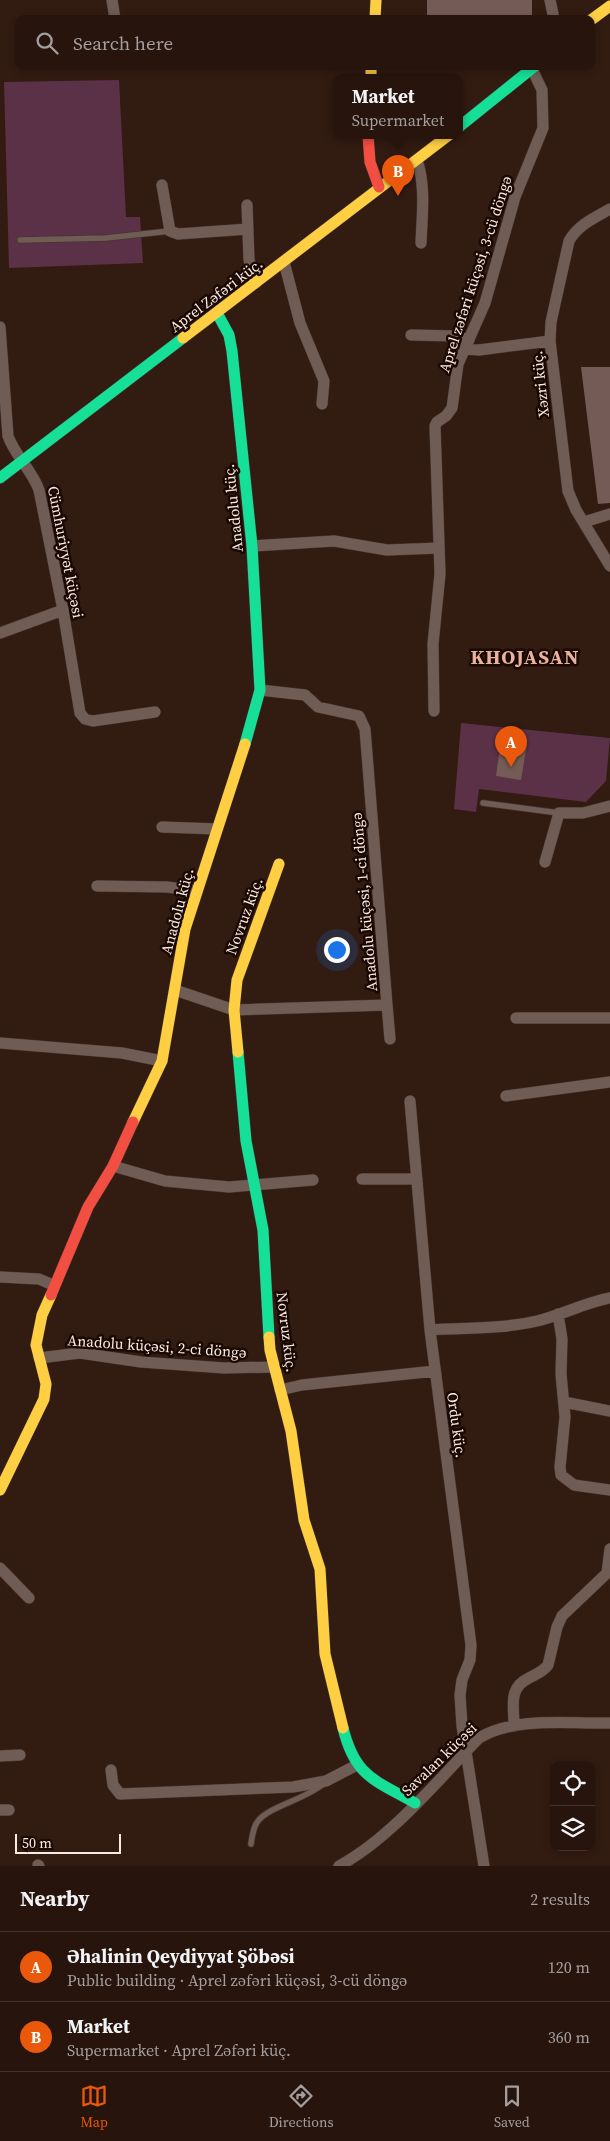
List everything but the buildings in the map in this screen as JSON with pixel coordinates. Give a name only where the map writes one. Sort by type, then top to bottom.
[{"type":"street","points":[[112,0],[114,15]]},
{"type":"street","points":[[375,15],[376,0]]},
{"type":"street","points":[[550,0],[553,15]]},
{"type":"street","points":[[595,17],[610,6]]},
{"type":"street","points":[[463,124],[530,70]]},
{"type":"street","name":"Aprel zəfəri küçəsi, 3-cü döngə","points":[[434,711],[433,644],[439,590],[435,426],[436,422],[446,416],[452,408],[458,364],[485,303],[520,183],[543,128],[542,90],[534,70]]},
{"type":"street","points":[[368,139],[370,162],[379,187]]},
{"type":"street","name":"Aprel Zəfəri küç.","points":[[0,478],[444,139]]},
{"type":"street","points":[[418,160],[422,173],[423,189],[421,243]]},
{"type":"street","points":[[162,185],[170,231],[178,234],[248,229]]},
{"type":"street","points":[[247,205],[249,260],[256,283]]},
{"type":"street","name":"Xəzri küç.","points":[[610,209],[586,222],[574,232],[569,241],[551,322],[550,341],[568,491],[610,566]]},
{"type":"street","points":[[284,262],[300,324],[324,381],[322,404]]},
{"type":"street","name":"Anadolu küç.","points":[[0,1490],[4,1474],[44,1399],[46,1384],[36,1345],[38,1328],[54,1285],[88,1207],[112,1166],[162,1061],[180,950],[216,829],[251,727],[260,690],[252,546],[232,352],[229,335],[217,313]]},
{"type":"street","name":"Cümhuriyyət küçəsi","points":[[0,327],[8,436],[12,447],[35,480],[39,490],[63,610],[80,713],[85,719],[93,721],[155,712]]},
{"type":"street","points":[[411,335],[455,336],[467,345],[479,350],[550,341]]},
{"type":"street","points":[[584,522],[610,514]]},
{"type":"street","points":[[252,546],[334,541],[387,550],[439,548]]},
{"type":"street","points":[[0,633],[63,610]]},
{"type":"street","name":"Anadolu küçəsi, 1-ci döngə","points":[[174,990],[234,1010],[387,1005],[365,729],[359,716],[318,707],[305,695],[260,690]]},
{"type":"street","points":[[545,862],[559,813],[583,813],[610,806]]},
{"type":"street","points":[[162,827],[216,829]]},
{"type":"street","name":"Novruz küç.","points":[[279,864],[237,980],[234,1010],[246,1141],[256,1185],[263,1230],[267,1324],[274,1367],[291,1431],[298,1490],[304,1520],[320,1569],[325,1654],[347,1743],[357,1765],[366,1774],[415,1803]]},
{"type":"street","points":[[97,886],[167,887],[197,891]]},
{"type":"street","points":[[387,1005],[390,1039]]},
{"type":"street","points":[[516,1018],[610,1018]]},
{"type":"street","points":[[0,1043],[122,1053],[162,1061]]},
{"type":"street","points":[[506,1096],[610,1082]]},
{"type":"street","name":"Ordu küç.","points":[[410,1101],[430,1330],[471,1645],[470,1660],[462,1680],[460,1695],[466,1750],[484,1866]]},
{"type":"street","points":[[112,1166],[165,1181],[229,1187],[313,1180]]},
{"type":"street","points":[[362,1179],[417,1179]]},
{"type":"street","points":[[0,1276],[39,1279],[54,1285]]},
{"type":"street","points":[[430,1330],[514,1325],[538,1321],[591,1302],[610,1298]]},
{"type":"street","points":[[558,1314],[562,1339],[561,1374],[564,1402],[561,1475],[574,1485],[610,1490]]},
{"type":"street","name":"Anadolu küçəsi, 2-ci döngə","points":[[39,1358],[80,1353],[141,1362],[215,1368],[274,1367]]},
{"type":"street","points":[[280,1390],[302,1385],[435,1371]]},
{"type":"street","points":[[564,1402],[610,1411]]},
{"type":"street","points":[[514,1726],[514,1691],[516,1686],[544,1670],[548,1665],[557,1627],[567,1610],[607,1573],[610,1549]]},
{"type":"street","points":[[0,1568],[29,1598]]},
{"type":"street","name":"Savalan küçəsi","points":[[339,1866],[372,1844],[466,1750],[479,1738],[492,1730],[514,1726],[610,1723]]},
{"type":"street","points":[[0,1756],[20,1755]]},
{"type":"street","points":[[112,1770],[113,1785],[120,1794],[293,1787],[326,1781],[357,1765]]},
{"type":"lane","points":[[20,240],[106,238],[170,231]]},
{"type":"lane","points":[[483,803],[559,813]]},
{"type":"lane","points":[[251,1844],[255,1827],[261,1818],[307,1795],[326,1781]]},
{"type":"shaded area","points":[[119,80],[126,217],[140,217],[143,263],[9,268],[4,82]]},
{"type":"shaded area","points":[[461,723],[610,738],[606,781],[586,802],[479,789],[476,812],[454,809]]},
{"type":"traffic: fast","points":[[463,124],[530,70]]},
{"type":"traffic: fast","points":[[217,313],[229,335],[232,351],[252,546],[260,690],[245,744]]},
{"type":"traffic: fast","points":[[0,478],[183,338]]},
{"type":"traffic: fast","points":[[238,1052],[246,1141],[263,1230],[269,1337]]},
{"type":"traffic: fast","points":[[343,1728],[354,1757],[368,1775],[415,1803]]},
{"type":"traffic: slow","points":[[375,15],[376,0]]},
{"type":"traffic: slow","points":[[595,17],[610,6]]},
{"type":"traffic: slow","points":[[183,338],[444,139]]},
{"type":"traffic: slow","points":[[133,1122],[162,1061],[185,929],[245,744]]},
{"type":"traffic: slow","points":[[238,1052],[234,1010],[237,980],[279,864]]},
{"type":"traffic: slow","points":[[0,1490],[44,1399],[46,1384],[36,1345],[42,1315],[51,1295]]},
{"type":"traffic: slow","points":[[269,1337],[270,1350],[291,1431],[304,1520],[320,1569],[325,1654],[343,1728]]},
{"type":"traffic: jam","points":[[368,139],[370,162],[379,187]]},
{"type":"traffic: jam","points":[[51,1295],[88,1207],[113,1166],[133,1122]]},
{"type":"place","name":"Market","points":[[398,196]]},
{"type":"place","name":"Əhalinin Qeydiyyat Şöbəsi","points":[[511,767]]},
{"type":"district","name":"KHOJASAN","points":[[525,657]]}]
